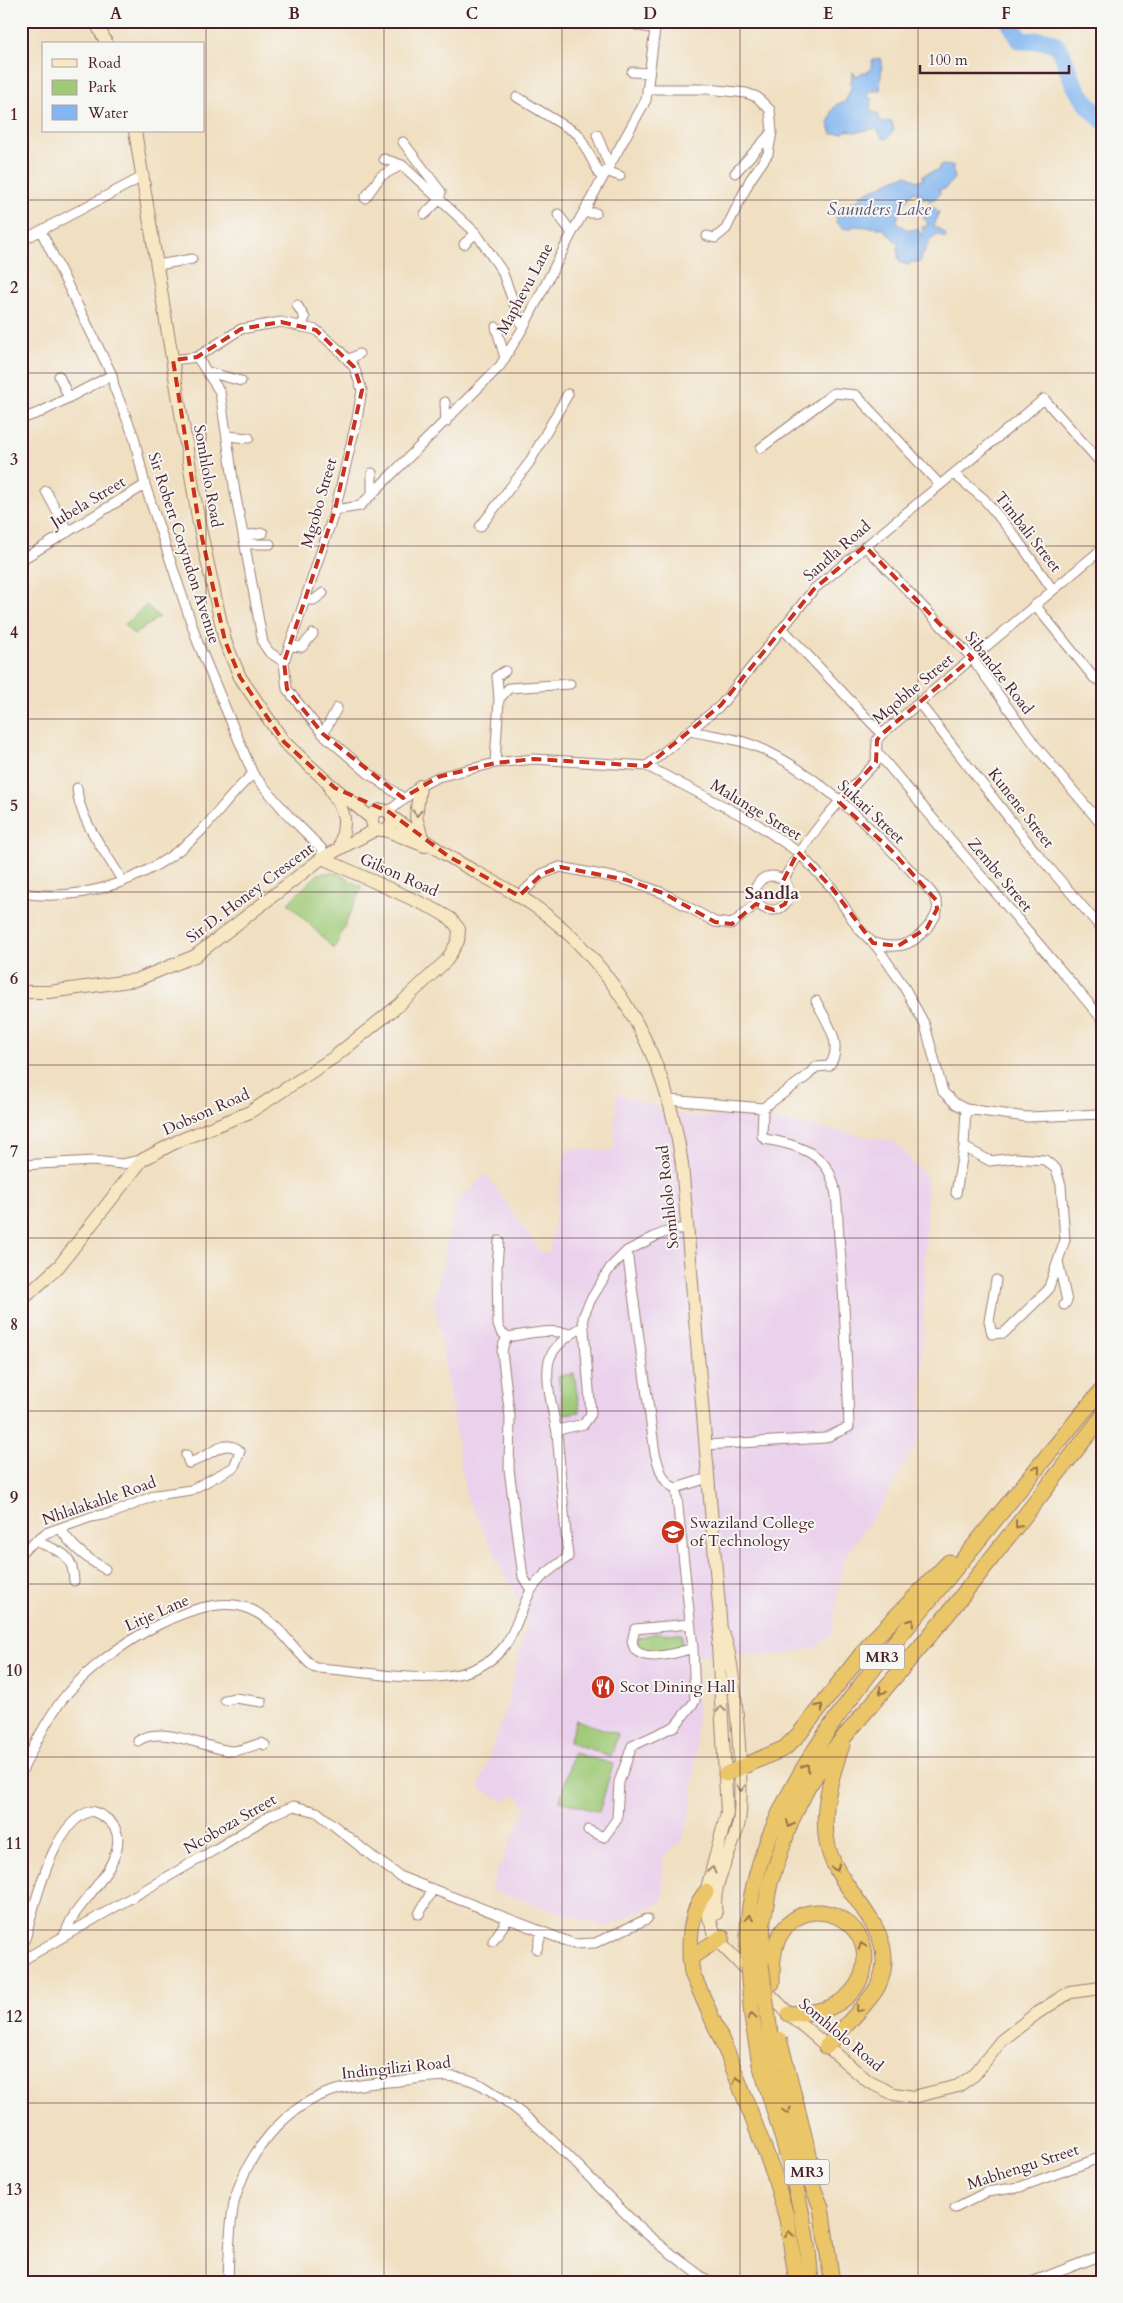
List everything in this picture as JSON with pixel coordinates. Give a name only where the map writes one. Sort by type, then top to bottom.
[{"type":"highway","name":"MR3","points":[[832,2282],[821,2207],[798,2151],[774,2065],[752,2017],[754,1965],[749,1907],[757,1874],[778,1818],[793,1787],[854,1692],[1102,1390]]},
{"type":"highway","name":"MR3","points":[[754,1965],[770,1883],[791,1821],[808,1787],[829,1755],[947,1615],[1102,1417]]},
{"type":"highway","points":[[726,1774],[785,1748],[800,1733],[872,1642],[1022,1486]]},
{"type":"highway","points":[[826,2047],[878,1987],[884,1968],[884,1951],[879,1932],[845,1886],[827,1843],[825,1819],[832,1772],[845,1737]]},
{"type":"highway","points":[[706,1892],[696,1908],[690,1958],[692,1973],[729,2057],[774,2174],[787,2219],[797,2282]]},
{"type":"highway","points":[[774,2065],[781,2050],[772,1983],[774,1950],[780,1936],[790,1923],[809,1914],[827,1913],[846,1921],[855,1929],[863,1945],[866,1961],[858,1984],[839,2002],[830,2007],[790,2014]]},
{"type":"highway","points":[[690,1958],[722,1942]]},
{"type":"highway","name":"MR3","points":[[774,2065],[786,2149],[809,2248],[811,2282]]},
{"type":"main road","points":[[95,21],[106,42]]},
{"type":"main road","name":"Somhlolo Road","points":[[135,132],[144,176],[199,524],[225,641],[240,677],[284,742],[330,784],[381,820],[519,896],[558,925],[580,946],[615,987],[635,1018],[652,1051],[669,1100],[677,1132],[688,1228],[721,1630],[718,1645],[726,1774],[726,1823],[706,1892],[708,1915],[722,1942],[790,2014],[826,2047],[869,2082],[894,2094],[912,2098],[958,2086],[974,2075],[1001,2041],[1070,1992],[1102,1988]]},
{"type":"main road","points":[[330,784],[345,817],[345,845]]},
{"type":"main road","points":[[420,786],[416,822],[422,838]]},
{"type":"main road","name":"Somhlolo Road","points":[[381,820],[422,838],[448,856]]},
{"type":"main road","name":"Sir D. Honey Crescent","points":[[21,992],[49,992],[136,980],[195,956],[322,858],[345,845],[381,820]]},
{"type":"main road","name":"Gilson Road","points":[[322,858],[434,908],[451,919],[458,928]]},
{"type":"main road","name":"Dobson Road","points":[[21,1301],[59,1266],[142,1160],[178,1141],[250,1112],[333,1058],[399,1005],[447,960],[458,941],[458,928]]},
{"type":"main road","name":"Somhlolo Road","points":[[721,1630],[725,1636],[730,1658],[740,1767],[739,1821],[715,1901],[722,1942]]},
{"type":"street","points":[[636,26],[655,25]]},
{"type":"street","name":"Maphevu Lane","points":[[335,510],[360,506],[446,422],[500,366],[523,328],[538,309],[583,212],[649,102],[647,89],[655,25]]},
{"type":"street","points":[[632,72],[649,73]]},
{"type":"street","points":[[647,89],[708,89],[746,93],[757,97],[770,110],[772,132],[768,154],[750,180],[726,229],[715,238],[707,236]]},
{"type":"street","points":[[517,97],[578,134],[606,171],[620,176]]},
{"type":"street","points":[[735,173],[772,132]]},
{"type":"street","points":[[596,135],[606,171]]},
{"type":"street","points":[[403,142],[441,192],[439,200],[425,214]]},
{"type":"street","points":[[384,159],[402,165],[476,233],[502,271],[523,328]]},
{"type":"street","points":[[365,198],[381,176],[402,165]]},
{"type":"street","points":[[21,241],[144,176]]},
{"type":"street","points":[[583,212],[596,213]]},
{"type":"street","points":[[558,214],[572,233]]},
{"type":"street","name":"Sir Robert Coryndon Avenue","points":[[41,231],[112,374],[114,387],[134,437],[145,485],[198,642],[253,774],[288,816],[322,849],[322,858]]},
{"type":"street","points":[[464,244],[476,233]]},
{"type":"street","points":[[158,265],[192,259]]},
{"type":"street","points":[[297,305],[305,318],[301,327]]},
{"type":"street","name":"Mgobo Street","points":[[173,360],[197,357],[241,330],[281,322],[316,330],[354,367],[362,390],[335,510],[284,662],[287,689],[323,734],[368,773],[403,798]]},
{"type":"street","points":[[496,327],[505,358]]},
{"type":"street","points":[[348,360],[359,354]]},
{"type":"street","points":[[197,357],[220,392],[263,643],[269,652],[284,662]]},
{"type":"street","points":[[208,372],[241,380]]},
{"type":"street","points":[[21,419],[69,398],[112,374]]},
{"type":"street","points":[[59,376],[69,398]]},
{"type":"street","points":[[761,448],[834,393],[856,395],[940,485]]},
{"type":"street","points":[[480,527],[529,463],[568,394]]},
{"type":"street","name":"Sandla Road","points":[[648,766],[732,693],[814,589],[1044,399],[1102,464]]},
{"type":"street","points":[[445,402],[446,422]]},
{"type":"street","points":[[227,436],[249,438]]},
{"type":"street","points":[[372,474],[372,495]]},
{"type":"street","name":"Timbali Street","points":[[954,474],[984,499],[1014,535],[1053,590]]},
{"type":"street","name":"Jubela Street","points":[[21,560],[145,485]]},
{"type":"street","points":[[46,492],[68,532]]},
{"type":"street","points":[[244,540],[263,533]]},
{"type":"street","points":[[244,540],[270,544]]},
{"type":"street","name":"Sibandze Road","points":[[865,546],[972,658],[1035,745],[1102,825]]},
{"type":"street","name":"Mqobhe Street","points":[[783,881],[798,852],[839,802],[876,762],[877,740],[882,734],[1102,549]]},
{"type":"street","points":[[305,600],[314,600],[323,593]]},
{"type":"street","points":[[1035,605],[1094,678],[1102,682]]},
{"type":"street","points":[[783,629],[882,734]]},
{"type":"street","points":[[290,646],[302,647],[313,634]]},
{"type":"street","points":[[495,763],[499,698],[497,676],[506,670]]},
{"type":"street","points":[[499,698],[509,688],[570,684]]},
{"type":"street","name":"Kunene Street","points":[[919,703],[1034,850],[1102,929]]},
{"type":"street","points":[[323,734],[338,708]]},
{"type":"street","name":"Sukati Street","points":[[690,731],[759,747],[803,774],[839,802],[891,850],[927,888],[937,904],[935,915],[927,928],[910,942],[898,946],[873,943]]},
{"type":"street","name":"Zembe Street","points":[[876,751],[1102,1019]]},
{"type":"street","name":"Malunge Street","points":[[381,820],[403,798],[420,786],[438,777],[495,763],[534,759],[648,766],[754,822],[798,852],[832,888],[858,928],[873,943],[903,985],[925,1025],[943,1092],[956,1104],[966,1109],[1027,1117],[1102,1114]]},
{"type":"street","points":[[21,893],[46,897],[90,892],[123,882],[166,859],[199,832],[238,787],[253,774]]},
{"type":"street","points":[[77,788],[78,796],[88,822],[123,882]]},
{"type":"street","points":[[519,896],[542,874],[560,867],[627,880],[663,893],[715,922],[732,924],[758,902]]},
{"type":"street","points":[[772,876],[783,881],[789,892],[785,904],[774,910],[768,909],[758,902],[755,890],[761,880],[772,876]]},
{"type":"street","points":[[669,1100],[763,1108],[816,1068],[829,1066],[834,1059],[836,1044],[816,1001]]},
{"type":"street","points":[[705,1445],[825,1438],[849,1427],[846,1310],[835,1191],[828,1170],[816,1158],[800,1148],[765,1140],[762,1136],[763,1108]]},
{"type":"street","points":[[956,1193],[964,1147],[966,1109]]},
{"type":"street","points":[[964,1147],[990,1161],[1015,1158],[1045,1160],[1056,1169],[1062,1185],[1065,1240],[1048,1290],[1004,1333],[997,1335],[992,1334],[989,1321],[996,1280]]},
{"type":"street","points":[[21,1165],[94,1162],[122,1164],[142,1160]]},
{"type":"street","points":[[557,1433],[562,1429],[584,1424],[591,1414],[583,1318],[610,1268],[627,1251],[656,1236],[671,1230],[688,1228]]},
{"type":"street","points":[[499,1241],[497,1266],[498,1325],[501,1332],[508,1337],[559,1331],[570,1334]]},
{"type":"street","points":[[627,1251],[655,1453],[667,1484],[676,1488],[708,1478]]},
{"type":"street","points":[[1058,1260],[1067,1301],[1064,1305]]},
{"type":"street","points":[[508,1337],[502,1352],[510,1417],[509,1469],[523,1577],[531,1590],[568,1557],[557,1433],[548,1372],[550,1357],[570,1334],[584,1326]]},
{"type":"street","name":"Nhlalakahle Road","points":[[21,1552],[46,1533],[91,1516],[113,1513],[156,1495],[191,1490],[234,1466],[240,1451],[233,1445],[224,1444],[195,1462],[189,1463],[186,1455]]},
{"type":"street","points":[[588,1830],[604,1837],[617,1819],[619,1782],[632,1746],[675,1726],[695,1701],[692,1648],[676,1488]]},
{"type":"street","points":[[60,1528],[80,1554],[105,1570]]},
{"type":"street","points":[[36,1541],[61,1552],[70,1559],[74,1581]]},
{"type":"street","name":"Litje Lane","points":[[21,1773],[41,1733],[62,1699],[99,1663],[135,1636],[183,1614],[216,1605],[246,1608],[272,1621],[315,1668],[422,1679],[447,1677],[473,1669],[491,1658],[505,1646],[531,1590]]},
{"type":"street","points":[[689,1624],[634,1629],[632,1642],[635,1650],[644,1656],[678,1653],[692,1648]]},
{"type":"street","points":[[225,1700],[235,1698],[262,1702]]},
{"type":"street","points":[[138,1741],[145,1736],[166,1735],[233,1751],[261,1743],[265,1745]]},
{"type":"street","name":"Ncoboza Street","points":[[21,1961],[271,1815],[294,1806],[317,1812],[401,1877],[574,1944],[594,1943],[647,1919]]},
{"type":"street","points":[[21,1946],[37,1896],[62,1833],[82,1813],[92,1811],[110,1823],[117,1836],[116,1855],[107,1874],[73,1917],[64,1936]]},
{"type":"street","points":[[419,1914],[432,1889]]},
{"type":"street","points":[[493,1941],[508,1919]]},
{"type":"street","points":[[537,1949],[542,1932]]},
{"type":"street","name":"Indingilizi Road","points":[[228,2282],[234,2204],[243,2175],[258,2149],[279,2126],[308,2102],[336,2089],[460,2076],[483,2086],[529,2120],[639,2227],[702,2277],[712,2282]]},
{"type":"street","name":"Mabhengu Street","points":[[955,2208],[987,2192],[1020,2187],[1102,2157]]},
{"type":"street","points":[[1032,2282],[1102,2255]]},
{"type":"highlighted area","points":[[281,322],[316,330],[354,367],[362,390],[335,510],[284,662],[287,689],[323,734],[403,798],[438,777],[495,763],[534,759],[647,766],[721,705],[814,589],[865,546],[972,658],[882,734],[877,740],[876,762],[839,802],[891,850],[936,900],[937,909],[927,928],[898,946],[873,943],[832,888],[798,852],[783,881],[789,892],[785,904],[774,910],[756,904],[732,924],[715,922],[663,893],[627,880],[560,867],[542,874],[519,896],[448,856],[389,812],[335,788],[284,742],[240,677],[225,641],[199,524],[173,360],[197,357],[241,329]]},
{"type":"shaded area","name":"Swaziland College of Technology","points":[[617,1094],[686,1116],[763,1117],[895,1142],[927,1178],[921,1424],[917,1442],[882,1505],[843,1559],[832,1635],[812,1649],[776,1655],[698,1654],[696,1754],[691,1810],[682,1841],[663,1857],[663,1902],[607,1927],[489,1890],[526,1807],[516,1794],[505,1801],[479,1788],[505,1711],[527,1619],[466,1496],[434,1299],[457,1202],[486,1174],[540,1251],[549,1254],[566,1148],[613,1151]]},
{"type":"green space","points":[[147,605],[159,617],[134,635],[124,625]]},
{"type":"green space","points":[[337,873],[362,887],[334,949],[288,903],[318,874]]},
{"type":"green space","points":[[574,1374],[580,1412],[564,1414],[558,1376]]},
{"type":"green space","points":[[656,1633],[681,1634],[682,1650],[641,1650],[636,1643],[638,1638]]},
{"type":"green space","points":[[576,1720],[618,1734],[611,1756],[569,1742]]},
{"type":"green space","points":[[573,1753],[613,1764],[599,1812],[560,1801]]},
{"type":"water","points":[[878,58],[882,60],[880,90],[868,92],[869,98],[873,99],[870,108],[873,113],[878,113],[880,121],[892,122],[894,131],[886,139],[882,138],[877,129],[859,132],[847,130],[843,133],[832,134],[828,123],[832,115],[831,112],[837,104],[844,103],[847,99],[852,86],[853,72],[856,77],[863,72],[866,73],[871,69],[872,61]]},
{"type":"water","name":"Saunders Lake","points":[[939,166],[954,166],[952,169],[955,177],[945,189],[939,189],[940,193],[936,198],[929,201],[927,198],[923,199],[922,195],[913,192],[904,203],[901,212],[897,214],[899,217],[897,218],[898,224],[909,230],[917,228],[921,234],[924,233],[922,227],[926,227],[928,223],[923,218],[927,215],[929,205],[939,212],[934,226],[945,233],[946,237],[935,235],[926,248],[920,262],[912,262],[908,265],[901,263],[898,258],[898,243],[882,228],[854,226],[850,229],[843,228],[836,222],[839,208],[858,200],[861,195],[902,176],[907,175],[917,181],[923,180],[923,175],[939,170]]},
{"type":"waterway","points":[[1009,21],[1020,40],[1042,40],[1050,42],[1058,48],[1076,87],[1102,120]]},
{"type":"place","name":"Swaziland College of Technology","points":[[673,1532]]},
{"type":"place","name":"Scot Dining Hall","points":[[603,1687]]},
{"type":"district","name":"Sandla","points":[[772,893]]}]
